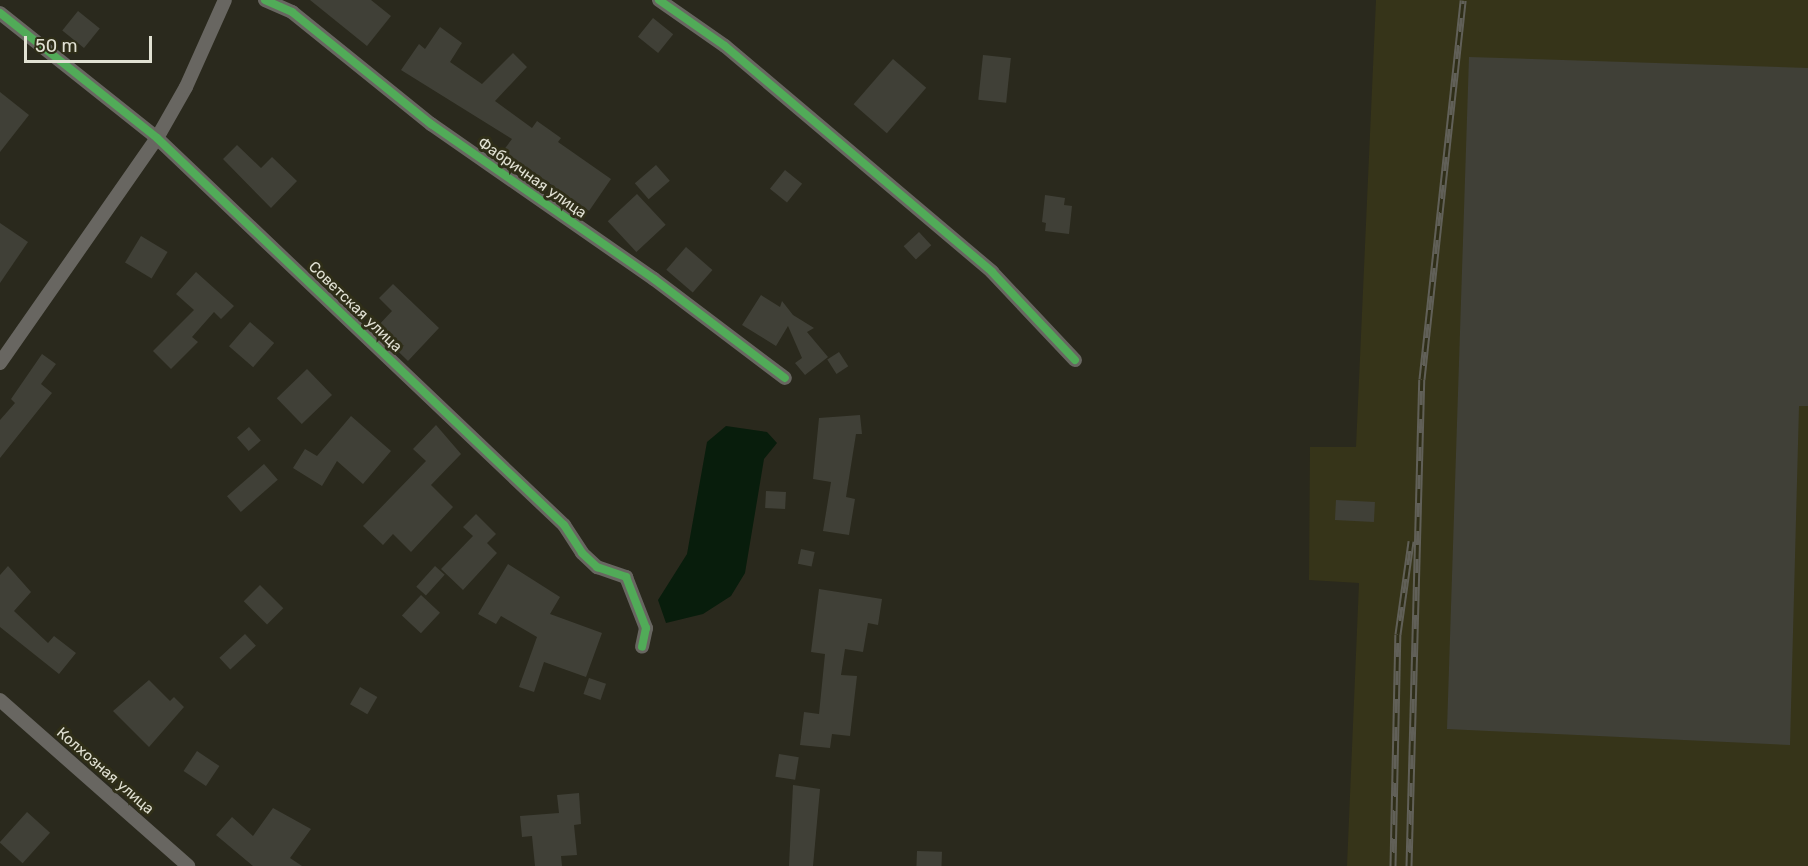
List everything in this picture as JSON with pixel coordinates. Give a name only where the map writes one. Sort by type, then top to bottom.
[{"type":"street","points":[[0,363],[157,138],[186,87],[225,0]]},
{"type":"street","name":"Фабричная улица","points":[[265,0],[292,12],[431,124],[654,279],[785,378]]},
{"type":"street","points":[[659,0],[725,46],[992,272],[1075,360]]},
{"type":"street","name":"Советская улица","points":[[0,12],[157,138],[564,525],[582,554],[597,567],[626,577],[646,628],[642,647]]},
{"type":"street","name":"Колхозная улица","points":[[0,700],[188,866]]},
{"type":"shaded area","points":[[1376,0],[1808,0],[1808,866],[1347,866],[1359,583],[1309,580],[1310,447],[1356,447]]},
{"type":"shaded area","points":[[726,426],[767,432],[777,443],[764,459],[745,573],[731,596],[703,614],[666,623],[658,600],[687,554],[707,442]]},
{"type":"building","points":[[310,0],[371,0],[391,16],[367,46]]},
{"type":"building","points":[[78,11],[100,29],[84,48],[62,30]]},
{"type":"building","points":[[653,18],[673,34],[658,53],[638,37]]},
{"type":"building","points":[[440,27],[462,43],[450,62],[482,84],[513,53],[527,67],[495,101],[532,128],[537,121],[561,138],[558,142],[611,179],[589,211],[503,151],[512,139],[401,70],[419,44],[425,49]]},
{"type":"building","points":[[983,55],[1011,58],[1006,103],[978,100]]},
{"type":"building","points":[[1469,57],[1808,68],[1808,406],[1799,406],[1790,745],[1447,729]]},
{"type":"building","points":[[893,59],[926,88],[887,133],[854,104]]},
{"type":"building","points":[[0,92],[29,115],[0,152]]},
{"type":"building","points":[[237,145],[261,168],[272,157],[297,181],[271,208],[223,159]]},
{"type":"building","points":[[656,165],[670,181],[649,199],[635,183]]},
{"type":"building","points":[[785,170],[802,184],[787,202],[770,189]]},
{"type":"building","points":[[637,194],[666,225],[636,252],[608,221]]},
{"type":"building","points":[[1045,195],[1065,198],[1064,205],[1072,206],[1069,234],[1045,231],[1046,223],[1042,222]]},
{"type":"building","points":[[0,223],[28,242],[0,283]]},
{"type":"building","points":[[919,232],[931,245],[916,259],[904,246]]},
{"type":"building","points":[[141,236],[168,252],[152,279],[125,263]]},
{"type":"building","points":[[686,247],[712,270],[693,293],[666,270]]},
{"type":"building","points":[[196,272],[234,306],[221,319],[214,312],[192,337],[198,342],[171,369],[153,351],[194,310],[176,294]]},
{"type":"building","points":[[393,284],[439,328],[408,361],[375,329],[392,311],[379,298]]},
{"type":"building","points":[[761,295],[780,307],[782,301],[793,315],[814,328],[807,332],[828,357],[805,375],[795,363],[802,358],[788,326],[776,346],[742,325]]},
{"type":"building","points":[[250,322],[274,343],[253,367],[229,346]]},
{"type":"building","points":[[839,352],[848,366],[837,374],[827,360]]},
{"type":"building","points":[[42,354],[56,364],[41,384],[52,393],[0,458],[0,420],[15,403],[11,399]]},
{"type":"building","points":[[307,369],[332,395],[302,424],[277,398]]},
{"type":"building","points":[[860,415],[862,434],[856,434],[846,497],[855,499],[849,535],[823,531],[831,482],[813,479],[819,418]]},
{"type":"building","points":[[351,416],[391,451],[363,484],[337,461],[322,486],[293,468],[305,449],[317,456]]},
{"type":"building","points":[[436,425],[461,454],[431,485],[453,507],[411,552],[393,534],[383,545],[363,526],[426,461],[413,449]]},
{"type":"building","points":[[249,427],[261,441],[249,451],[237,437]]},
{"type":"building","points":[[264,464],[278,480],[241,512],[227,496]]},
{"type":"building","points":[[766,491],[786,492],[785,509],[765,508]]},
{"type":"building","points":[[1336,500],[1375,502],[1374,522],[1335,520]]},
{"type":"building","points":[[476,514],[496,534],[487,543],[497,553],[463,590],[441,569],[473,536],[463,527]]},
{"type":"building","points":[[801,549],[815,552],[812,567],[798,564]]},
{"type":"building","points":[[508,564],[560,597],[550,614],[602,633],[586,677],[544,662],[534,692],[519,687],[537,637],[501,616],[496,624],[478,614]]},
{"type":"building","points":[[8,566],[31,592],[14,611],[48,643],[54,636],[76,653],[59,674],[0,627],[0,575]]},
{"type":"building","points":[[435,566],[445,575],[426,596],[416,587]]},
{"type":"building","points":[[260,585],[283,608],[267,625],[244,601]]},
{"type":"building","points":[[819,589],[882,599],[878,625],[868,623],[863,652],[845,649],[841,675],[857,676],[850,736],[832,734],[830,748],[800,745],[804,712],[819,714],[825,654],[811,652]]},
{"type":"building","points":[[421,595],[440,613],[421,633],[402,615]]},
{"type":"building","points":[[245,634],[256,646],[230,670],[219,658]]},
{"type":"building","points":[[589,678],[606,684],[600,700],[583,694]]},
{"type":"building","points":[[149,680],[170,701],[174,697],[184,707],[149,747],[113,711]]},
{"type":"building","points":[[360,687],[377,697],[367,714],[350,704]]},
{"type":"building","points":[[197,751],[219,766],[206,786],[184,771]]},
{"type":"building","points":[[779,754],[799,757],[795,780],[775,777]]},
{"type":"building","points":[[793,785],[820,789],[813,866],[789,866]]},
{"type":"building","points":[[579,793],[581,824],[574,825],[577,855],[561,856],[562,866],[535,866],[532,836],[522,837],[520,816],[559,813],[557,795]]},
{"type":"building","points":[[273,808],[311,829],[290,858],[302,866],[253,866],[216,835],[232,817],[253,836]]},
{"type":"building","points":[[27,812],[50,833],[23,863],[0,842]]},
{"type":"building","points":[[917,851],[942,852],[941,866],[916,866]]},
{"type":"railway","points":[[1409,866],[1422,379],[1463,0]]},
{"type":"railway","points":[[1393,866],[1398,634],[1411,541]]},
{"type":"cycle path","points":[[265,0],[292,12],[431,124],[654,279],[785,378]]},
{"type":"cycle path","points":[[659,0],[725,46],[992,272],[1075,360]]},
{"type":"cycle path","points":[[0,13],[157,138],[564,525],[582,553],[597,567],[626,577],[646,628],[642,647]]}]
